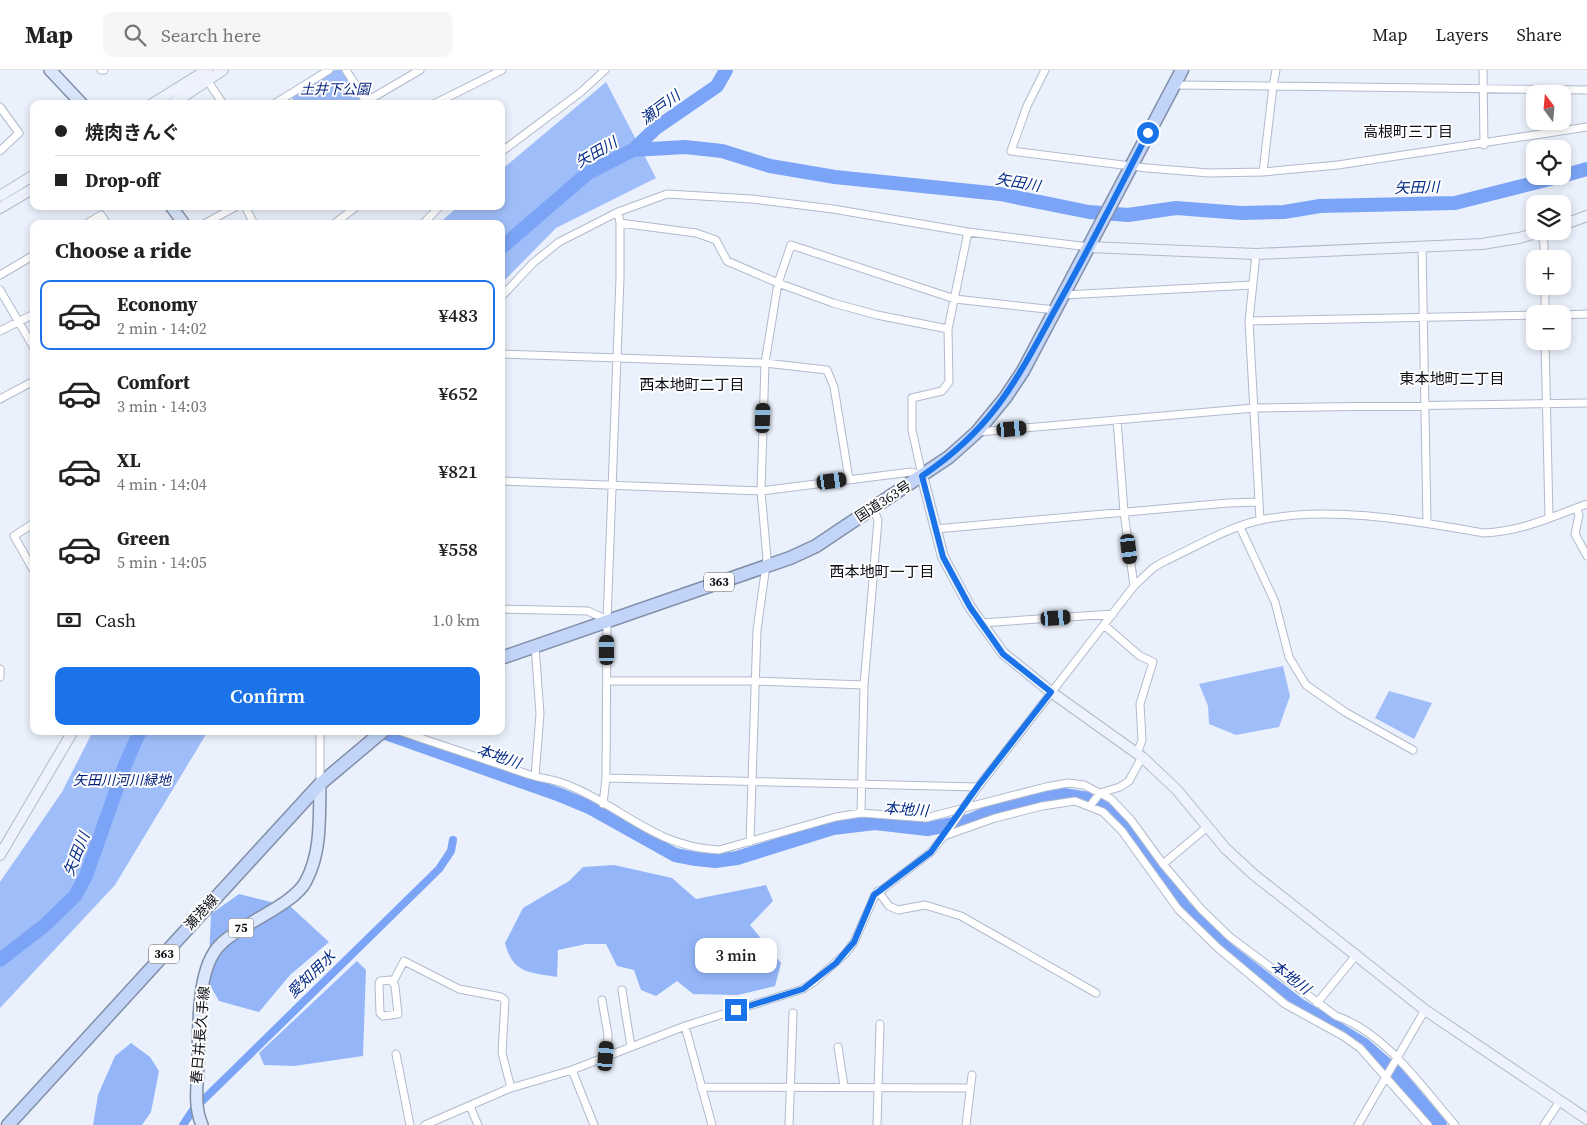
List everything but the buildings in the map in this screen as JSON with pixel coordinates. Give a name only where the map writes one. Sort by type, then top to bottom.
[{"type":"highway","name":"国道363号","points":[[505,656],[535,644],[790,558],[816,546],[949,457],[976,432],[1005,398],[1023,371],[1182,70]]},
{"type":"highway","name":"瀬港線","points":[[8,1125],[320,784],[379,735]]},
{"type":"main road","points":[[53,71],[78,100]]},
{"type":"main road","name":"春日井長久手線","points":[[200,1121],[195,1094],[201,1004],[212,954],[221,944],[247,924],[298,892],[306,882],[318,842],[320,784]]},
{"type":"street","points":[[159,100],[204,73],[223,70]]},
{"type":"street","points":[[280,100],[329,70]]},
{"type":"street","points":[[346,70],[363,100]]},
{"type":"street","points":[[370,100],[420,70]]},
{"type":"street","points":[[445,100],[502,70]]},
{"type":"street","points":[[1045,70],[1027,106],[1011,151],[1130,167],[1209,173],[1263,172],[1338,166],[1587,127]]},
{"type":"street","points":[[1263,172],[1276,70]]},
{"type":"street","points":[[1482,70],[1484,144]]},
{"type":"street","points":[[505,149],[581,92],[603,71]]},
{"type":"street","points":[[176,100],[204,73]]},
{"type":"street","points":[[204,73],[221,100]]},
{"type":"street","points":[[1174,85],[1587,90]]},
{"type":"street","points":[[0,106],[19,133],[0,150]]},
{"type":"street","points":[[0,196],[30,177]]},
{"type":"street","points":[[0,208],[30,190]]},
{"type":"street","points":[[505,293],[533,263],[559,242],[618,212],[667,194],[752,199],[833,209],[968,232],[1090,245],[1256,254],[1482,244],[1526,235]]},
{"type":"street","points":[[211,220],[230,210]]},
{"type":"street","points":[[339,220],[352,210]]},
{"type":"street","points":[[426,220],[435,210]]},
{"type":"street","points":[[603,804],[606,778],[607,620],[617,356],[620,222],[618,212]]},
{"type":"street","points":[[93,220],[101,215],[104,220]]},
{"type":"street","points":[[1571,222],[1587,216]]},
{"type":"street","points":[[620,222],[696,233],[716,240],[726,261],[778,284],[833,304],[948,329]]},
{"type":"street","points":[[968,232],[948,329],[949,382],[942,391],[912,398],[912,430],[943,557],[951,574],[981,623],[1003,654],[1051,692],[1140,755],[1177,790],[1206,828],[1253,874],[1357,954],[1425,1010],[1587,1119]]},
{"type":"street","points":[[750,842],[754,681],[757,630],[766,566],[761,491],[765,363],[778,284],[791,245],[955,299],[1055,310]]},
{"type":"street","points":[[1422,246],[1427,524]]},
{"type":"street","points":[[1256,254],[1249,321],[1260,520]]},
{"type":"street","points":[[0,275],[30,257]]},
{"type":"street","points":[[1064,295],[1252,285]]},
{"type":"street","points":[[0,290],[30,342]]},
{"type":"street","points":[[1571,314],[1587,314]]},
{"type":"street","points":[[1249,321],[1526,315]]},
{"type":"street","points":[[0,331],[30,316]]},
{"type":"street","points":[[1546,350],[1549,517]]},
{"type":"street","points":[[505,354],[617,356],[765,363],[827,370],[834,387],[849,479]]},
{"type":"street","points":[[0,398],[30,383]]},
{"type":"street","points":[[976,432],[1254,408],[1587,404]]},
{"type":"street","points":[[1117,420],[1124,512],[1134,586]]},
{"type":"street","points":[[505,481],[761,491],[911,472],[922,476]]},
{"type":"street","points":[[935,529],[1258,502]]},
{"type":"street","points":[[425,1125],[510,1088],[572,1070],[686,1026],[803,989],[816,981],[836,963],[854,942],[874,895],[931,852],[978,786],[1134,586],[1153,568],[1163,562],[1240,527],[1260,520],[1287,516],[1360,515],[1484,533],[1512,530],[1587,504]]},
{"type":"street","points":[[862,813],[864,785],[864,685],[878,520],[873,507]]},
{"type":"street","points":[[1576,508],[1579,515],[1575,534],[1587,556]]},
{"type":"street","points":[[30,526],[14,536],[30,564]]},
{"type":"street","points":[[1240,527],[1274,602],[1289,657],[1306,686],[1345,712],[1412,750]]},
{"type":"street","points":[[505,610],[588,612],[607,620]]},
{"type":"street","points":[[981,623],[1113,614]]},
{"type":"street","points":[[1090,806],[1100,793],[1120,787],[1129,781],[1140,755],[1142,740],[1140,704],[1153,662],[1140,656],[1104,625]]},
{"type":"street","points":[[535,644],[540,714],[535,776]]},
{"type":"street","points":[[0,669],[0,677]]},
{"type":"street","points":[[606,681],[754,681],[864,685]]},
{"type":"street","points":[[0,855],[71,735]]},
{"type":"street","points":[[320,735],[320,784]]},
{"type":"street","points":[[412,735],[570,786],[680,845],[719,850],[836,817],[862,813],[926,818],[1068,783],[1084,785],[1111,800],[1131,820],[1162,864],[1201,910],[1230,936],[1317,1003],[1336,1016],[1353,1022],[1384,1046],[1455,1125]]},
{"type":"street","points":[[606,778],[751,783],[978,786]]},
{"type":"street","points":[[944,836],[995,818],[1042,806],[1075,802],[1103,812],[1122,831],[1178,909],[1218,948],[1284,1004],[1354,1044],[1428,1125]]},
{"type":"street","points":[[1162,864],[1206,828]]},
{"type":"street","points":[[878,892],[890,906],[898,910],[925,905],[961,916],[1096,994]]},
{"type":"street","points":[[1317,1003],[1357,954]]},
{"type":"street","points":[[393,982],[391,980],[380,981],[379,984],[380,1013],[383,1016],[398,1014],[393,982],[404,961],[458,989],[501,997],[505,1000],[502,1052],[510,1088]]},
{"type":"street","points":[[622,990],[631,1047]]},
{"type":"street","points":[[602,1000],[608,1035],[606,1056]]},
{"type":"street","points":[[1358,1125],[1425,1010]]},
{"type":"street","points":[[789,1125],[793,1013]]},
{"type":"street","points":[[878,1125],[880,1024]]},
{"type":"street","points":[[686,1026],[700,1087],[712,1125]]},
{"type":"street","points":[[838,1047],[844,1086]]},
{"type":"street","points":[[396,1054],[410,1125]]},
{"type":"street","points":[[572,1070],[594,1125]]},
{"type":"street","points":[[966,1125],[972,1075]]},
{"type":"street","points":[[700,1087],[879,1086],[970,1088]]},
{"type":"street","points":[[1544,1125],[1560,1102]]},
{"type":"street","points":[[470,1106],[478,1125]]},
{"type":"green space","name":"土井下公園","points":[[335,70],[342,70],[361,100],[294,100],[291,96]]},
{"type":"green space","points":[[606,82],[656,178],[556,228],[505,280],[505,220],[443,220],[454,210],[505,210],[505,167]]},
{"type":"green space","points":[[1283,666],[1290,696],[1279,727],[1236,735],[1209,724],[1208,706],[1199,684]]},
{"type":"green space","points":[[1389,691],[1432,703],[1414,739],[1375,718]]},
{"type":"green space","name":"矢田川河川緑地","points":[[91,735],[206,735],[115,885],[0,1008],[0,882],[62,792]]},
{"type":"shaded area","points":[[614,865],[672,878],[696,899],[766,885],[773,901],[750,925],[781,963],[775,986],[738,995],[693,994],[677,981],[656,996],[641,990],[634,970],[617,966],[606,944],[586,944],[558,950],[557,977],[524,970],[513,961],[505,943],[523,908],[569,881],[583,867]]},
{"type":"shaded area","points":[[239,894],[291,907],[329,942],[290,975],[259,1012],[219,1001],[208,982],[211,914]]},
{"type":"shaded area","points":[[357,961],[366,970],[363,1056],[294,1066],[264,1065],[259,1053]]},
{"type":"shaded area","points":[[131,1043],[150,1057],[159,1071],[151,1112],[142,1125],[93,1125],[98,1095],[115,1056]]},
{"type":"waterway","name":"瀬戸川","points":[[633,150],[656,128],[717,86],[726,70]]},
{"type":"waterway","name":"矢田川","points":[[505,245],[588,173],[633,150],[685,147],[722,151],[770,166],[835,177],[1000,194],[1089,212],[1128,215],[1176,208],[1241,213],[1284,212],[1320,206],[1455,203],[1526,185]]},
{"type":"waterway","name":"矢田川","points":[[1571,173],[1587,169]]},
{"type":"waterway","name":"矢田川","points":[[0,960],[45,925],[75,896],[86,876],[125,765],[138,735]]},
{"type":"waterway","name":"本地川","points":[[391,735],[589,807],[675,855],[715,861],[737,858],[833,828],[875,823],[927,829],[969,821],[995,810],[1031,800],[1064,795],[1101,801],[1131,832],[1184,907],[1228,950],[1299,1005],[1364,1045],[1397,1074],[1440,1125]]},
{"type":"waterway","name":"愛知用水","points":[[183,1125],[193,1110],[439,869],[451,851],[453,840]]},
{"type":"district","name":"高根町三丁目","points":[[1408,131]]},
{"type":"district","name":"東本地町二丁目","points":[[1452,378]]},
{"type":"district","name":"西本地町二丁目","points":[[692,384]]},
{"type":"district","name":"西本地町一丁目","points":[[882,571]]},
{"type":"route","points":[[736,1010],[803,989],[816,981],[845,954],[854,942],[874,895],[894,878],[931,852],[978,786],[1051,692],[1003,654],[955,582],[943,557],[922,476],[949,457],[976,432],[1005,398],[1023,371],[1148,133]]}]
